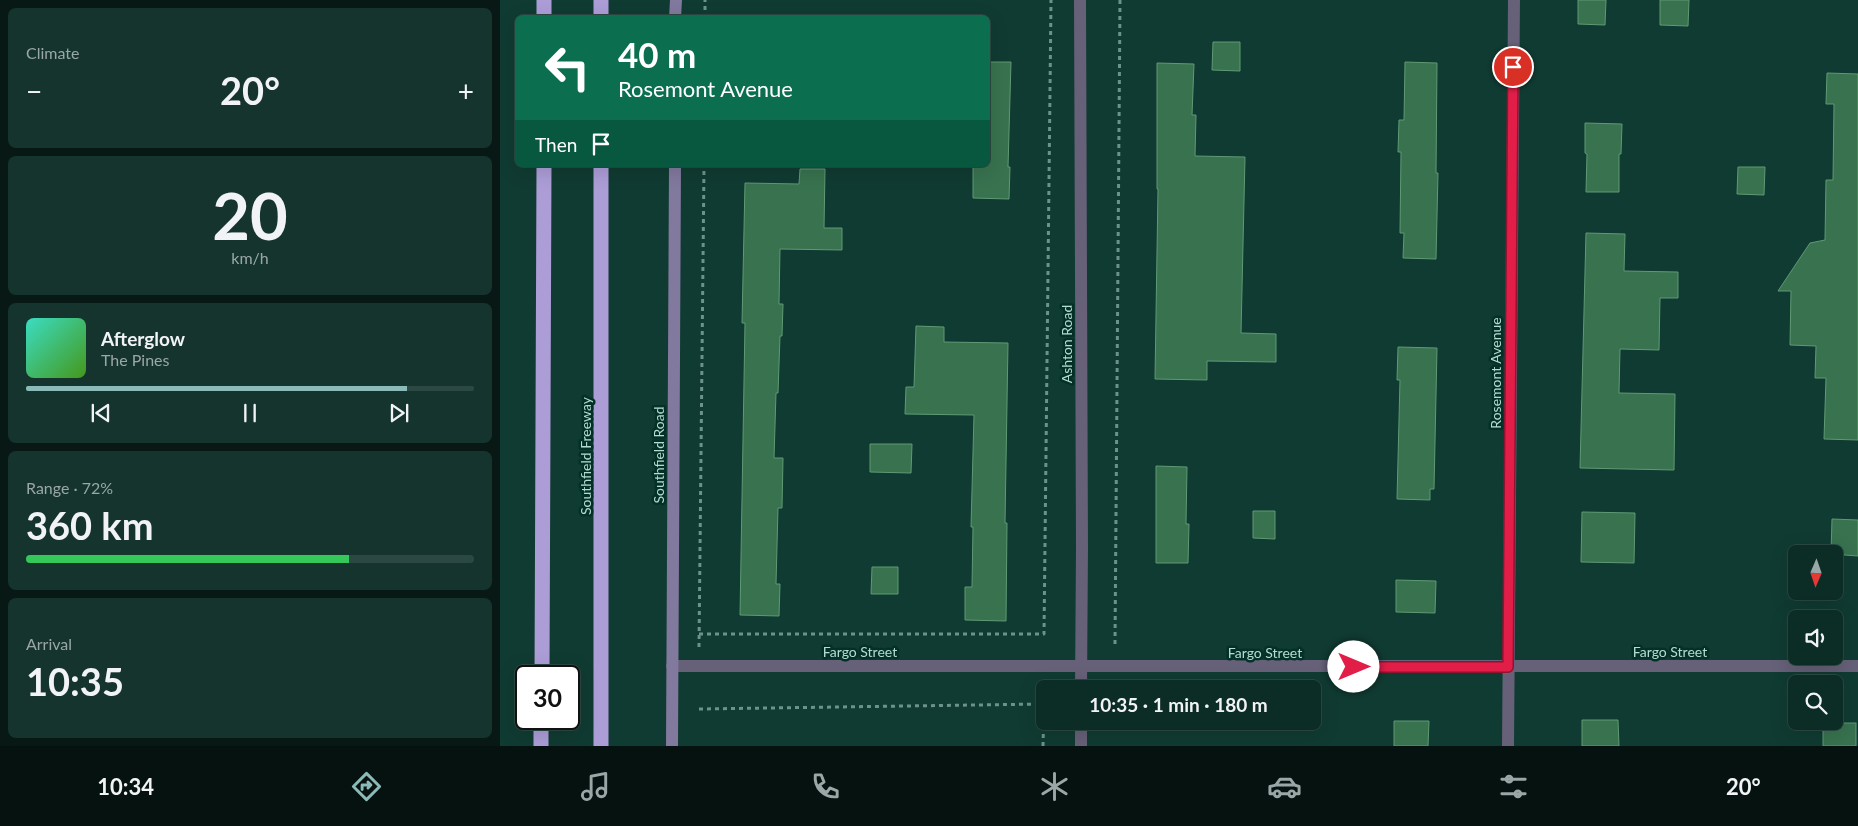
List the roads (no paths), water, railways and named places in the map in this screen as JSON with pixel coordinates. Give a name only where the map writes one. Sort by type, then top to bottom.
[{"type":"highway","points":[[544,0],[544,15]]},
{"type":"highway","points":[[601,0],[601,15]]},
{"type":"highway","points":[[542,665],[544,167]]},
{"type":"highway","name":"Southfield Freeway","points":[[601,167],[601,746]]},
{"type":"highway","points":[[541,730],[541,746]]},
{"type":"main road","points":[[676,0],[676,15]]},
{"type":"main road","name":"Southfield Road","points":[[672,746],[675,167]]},
{"type":"street","name":"Ashton Road","points":[[1080,0],[1081,680]]},
{"type":"street","name":"Rosemont Avenue","points":[[1508,746],[1514,0]]},
{"type":"street","name":"Fargo Street","points":[[672,666],[1858,666]]},
{"type":"street","points":[[1080,746],[1081,730]]}]
